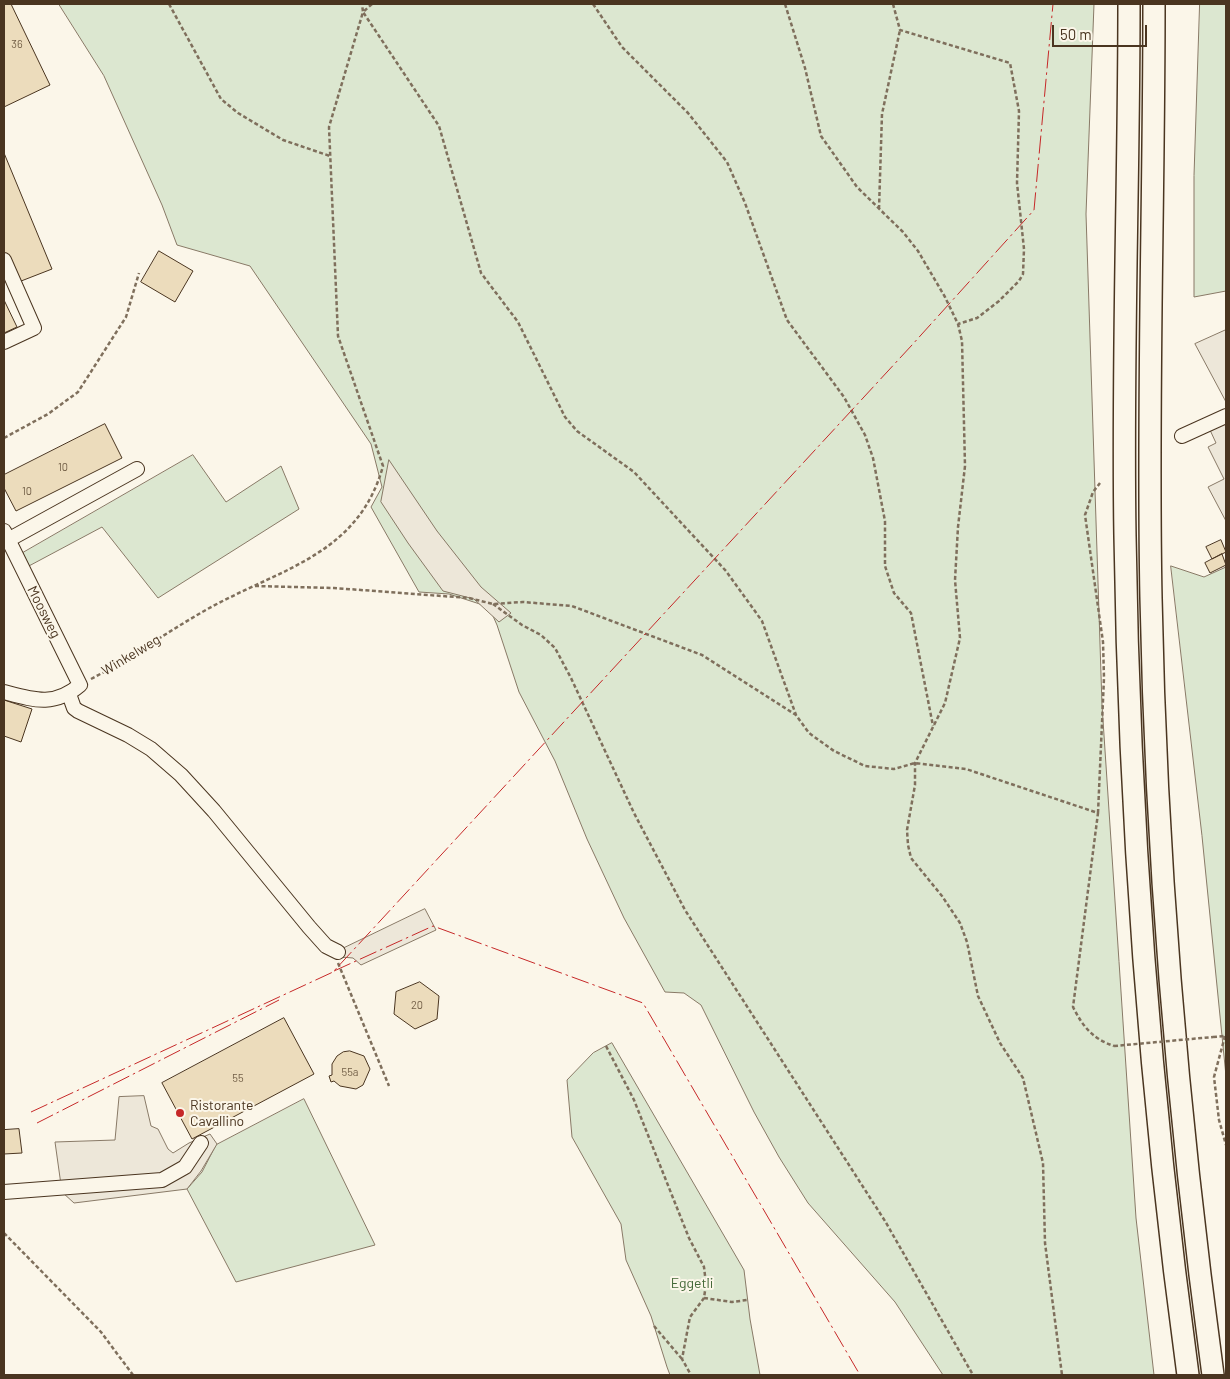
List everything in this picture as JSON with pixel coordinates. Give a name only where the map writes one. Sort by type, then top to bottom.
[{"type":"highway","points":[[1129,4],[1124,464],[1132,771],[1153,1077],[1188,1375]]},
{"type":"highway","points":[[1154,4],[1150,473],[1156,753],[1165,913],[1180,1092],[1213,1375]]},
{"type":"street","points":[[4,260],[34,328],[4,342]]},
{"type":"street","points":[[1182,436],[1226,416]]},
{"type":"street","name":"Moosweg","points":[[80,685],[7,542],[138,469]]},
{"type":"street","points":[[4,692],[44,701],[69,694],[80,685]]},
{"type":"street","points":[[69,694],[74,708],[78,711],[128,735],[151,750],[181,775],[214,811],[309,927],[326,946],[338,952]]},
{"type":"street","points":[[4,1192],[162,1180],[185,1167],[201,1143]]},
{"type":"path","points":[[169,4],[221,99],[238,114],[283,140],[330,156],[329,127],[363,12],[362,4]]},
{"type":"path","points":[[363,12],[372,4]]},
{"type":"path","points":[[593,4],[622,47],[688,114],[727,162],[745,203],[787,320],[844,397],[865,435],[873,458],[885,521],[885,566],[894,593],[911,613],[933,727]]},
{"type":"path","points":[[785,4],[805,68],[821,136],[857,187],[903,232],[918,251],[945,297],[958,324],[962,341],[965,466],[958,527],[955,580],[960,638],[946,703],[914,763],[915,785],[907,830],[911,858],[942,896],[960,923],[968,942],[978,996],[1000,1043],[1023,1078],[1043,1163],[1045,1244],[1062,1375]]},
{"type":"path","points":[[879,209],[882,114],[900,30],[893,4]]},
{"type":"path","points":[[363,12],[439,126],[481,273],[518,322],[565,417],[578,431],[634,472],[726,571],[762,621],[796,716],[809,733],[834,751],[865,766],[894,769],[914,763],[966,769],[1098,813]]},
{"type":"path","points":[[900,30],[1010,62],[1019,111],[1017,183],[1024,249],[1023,274],[1020,281],[977,318],[958,324]]},
{"type":"path","name":"Winkelweg","points":[[80,685],[212,607],[319,553],[346,532],[367,506],[378,485],[383,466],[338,336],[330,156]]},
{"type":"path","points":[[4,438],[48,414],[78,392],[126,317],[139,273]]},
{"type":"path","points":[[1100,483],[1093,492],[1085,515],[1103,642],[1104,678],[1098,813],[1073,1007],[1082,1025],[1092,1035],[1114,1046],[1225,1036],[1214,1076],[1219,1120],[1226,1145]]},
{"type":"path","name":"Winkelweg","points":[[253,586],[334,588],[460,597],[493,604]]},
{"type":"path","points":[[493,604],[523,602],[572,606],[702,655],[796,716]]},
{"type":"path","points":[[493,604],[522,625],[541,635],[554,648],[572,678],[634,813],[685,910],[885,1221],[973,1375]]},
{"type":"path","points":[[338,952],[338,967],[389,1086]]},
{"type":"path","points":[[606,1046],[634,1100],[689,1238],[704,1267],[706,1284],[704,1298],[690,1317],[682,1359]]},
{"type":"path","points":[[4,1233],[101,1332],[133,1375]]},
{"type":"path","points":[[704,1298],[732,1302],[748,1300]]},
{"type":"path","points":[[654,1326],[682,1359],[691,1375]]},
{"type":"green space","points":[[59,4],[1094,4],[1086,214],[1102,705],[1136,1218],[1154,1375],[943,1375],[895,1302],[808,1203],[754,1112],[701,1005],[684,993],[665,992],[624,918],[587,839],[555,761],[519,692],[497,625],[489,607],[449,594],[419,592],[371,507],[382,487],[371,444],[250,266],[177,245],[162,205],[104,76]]},
{"type":"green space","points":[[1200,4],[1226,4],[1226,291],[1194,297],[1194,176]]},
{"type":"green space","points":[[193,455],[226,502],[281,466],[299,509],[158,598],[102,527],[27,567],[21,554]]},
{"type":"green space","points":[[1171,566],[1204,577],[1226,567],[1226,1076],[1202,836]]},
{"type":"green space","name":"Eggetli","points":[[612,1043],[744,1270],[760,1375],[670,1375],[651,1316],[626,1260],[621,1224],[572,1137],[567,1080],[593,1053]]},
{"type":"green space","points":[[304,1099],[375,1245],[236,1282],[187,1189],[202,1172],[216,1145]]},
{"type":"shaded area","points":[[1226,330],[1226,402],[1195,344]]},
{"type":"shaded area","points":[[1226,422],[1226,521],[1208,487],[1224,479],[1208,447],[1216,443],[1210,430]]},
{"type":"shaded area","points":[[389,460],[437,531],[481,587],[511,613],[499,622],[474,599],[443,591],[408,543],[381,502]]},
{"type":"shaded area","points":[[425,909],[436,930],[361,965],[353,958],[341,957],[344,948]]},
{"type":"shaded area","points":[[144,1096],[151,1126],[158,1129],[168,1149],[173,1153],[189,1143],[210,1134],[217,1144],[201,1171],[187,1189],[74,1203],[62,1192],[55,1142],[115,1140],[119,1097]]},
{"type":"building","points":[[4,4],[11,4],[50,85],[4,107]]},
{"type":"building","points":[[4,153],[52,269],[16,283],[4,252]]},
{"type":"building","points":[[159,251],[193,271],[175,302],[141,282]]},
{"type":"building","points":[[4,300],[17,327],[4,333]]},
{"type":"building","points":[[105,424],[122,458],[16,511],[4,488],[4,475]]},
{"type":"building","points":[[1221,540],[1226,552],[1212,559],[1206,547]]},
{"type":"building","points":[[1222,554],[1226,565],[1210,573],[1205,563]]},
{"type":"building","points":[[4,700],[32,709],[21,742],[4,736]]},
{"type":"building","points":[[420,982],[439,996],[437,1019],[415,1029],[394,1014],[396,992]]},
{"type":"building","points":[[284,1018],[314,1074],[192,1139],[162,1083]]},
{"type":"building","points":[[350,1051],[364,1056],[370,1069],[363,1085],[356,1089],[340,1086],[334,1081],[331,1082],[329,1076],[332,1075],[332,1064],[337,1056],[343,1052]]},
{"type":"building","points":[[19,1129],[22,1153],[4,1154],[4,1130]]},
{"type":"power","points":[[31,1112],[333,972],[912,345],[1034,210],[1053,4]]},
{"type":"power","points":[[334,971],[433,926],[643,1003],[860,1375]]},
{"type":"power","points":[[37,1123],[279,1000]]},
{"type":"place","name":"Ristorante Cavallino","points":[[180,1113]]}]
